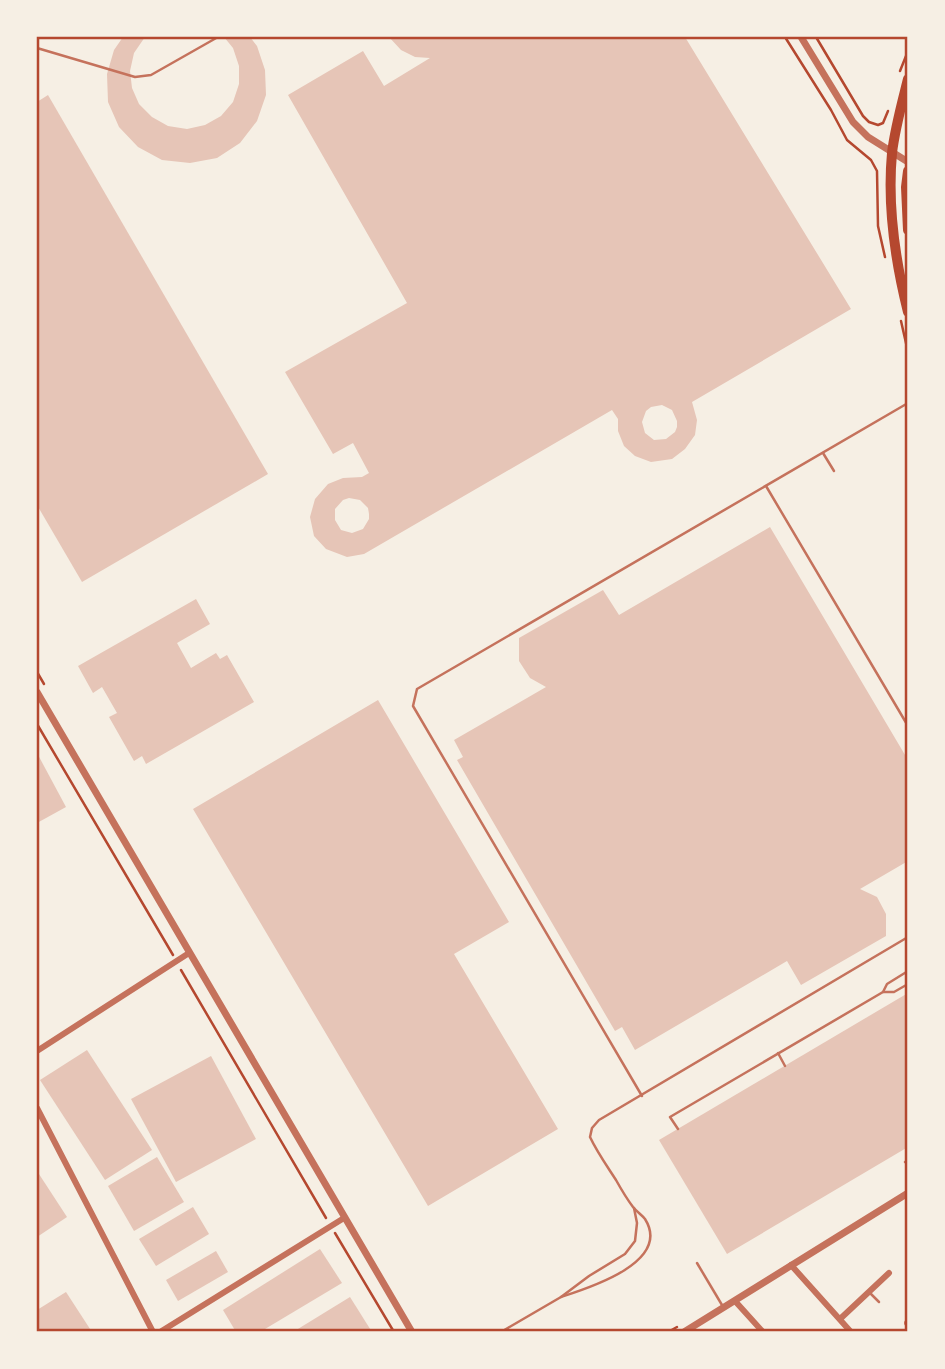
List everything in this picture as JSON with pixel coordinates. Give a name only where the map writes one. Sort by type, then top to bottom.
[{"type":"highway","points":[[908,79],[892,152],[894,242],[908,312]]},
{"type":"highway","points":[[908,171],[908,230]]},
{"type":"street","points":[[801,37],[853,122],[868,137],[908,162]]},
{"type":"street","points":[[37,692],[412,1332]]},
{"type":"street","points":[[37,1051],[189,953]]},
{"type":"street","points":[[37,1108],[153,1332]]},
{"type":"street","points":[[684,1332],[908,1193]]},
{"type":"street","points":[[160,1332],[344,1217]]},
{"type":"street","points":[[791,1265],[851,1332]]},
{"type":"street","points":[[840,1319],[889,1273]]},
{"type":"street","points":[[735,1301],[763,1332]]},
{"type":"lane","points":[[37,48],[135,77],[152,75],[218,37]]},
{"type":"lane","points":[[642,1096],[413,706],[417,689],[908,403]]},
{"type":"lane","points":[[823,453],[834,471]]},
{"type":"lane","points":[[766,486],[908,726]]},
{"type":"lane","points":[[561,1297],[594,1287],[633,1265],[643,1255],[649,1242],[649,1230],[644,1218],[634,1208],[590,1138],[592,1128],[599,1120],[908,937]]},
{"type":"lane","points":[[883,992],[887,984],[908,971]]},
{"type":"lane","points":[[678,1129],[670,1117],[883,992],[894,992],[908,984]]},
{"type":"lane","points":[[778,1054],[785,1066]]},
{"type":"lane","points":[[501,1332],[561,1297],[625,1254],[635,1241],[637,1223],[634,1208]]},
{"type":"lane","points":[[697,1263],[723,1308]]},
{"type":"lane","points":[[869,1292],[879,1303]]},
{"type":"path","points":[[785,37],[821,92],[847,140],[871,160],[877,171],[877,187]]},
{"type":"path","points":[[816,37],[863,116],[878,125]]},
{"type":"path","points":[[37,724],[394,1332]]},
{"type":"building","points":[[123,37],[145,37],[134,53],[130,71],[132,88],[139,104],[152,117],[168,126],[187,129],[205,125],[221,116],[233,102],[239,84],[239,66],[233,48],[224,37],[250,37],[257,46],[265,70],[266,95],[257,121],[240,143],[217,158],[190,163],[162,160],[138,147],[119,127],[108,102],[107,74],[114,50]]},
{"type":"building","points":[[389,37],[685,37],[851,309],[692,402],[697,420],[695,435],[685,449],[672,459],[651,462],[635,456],[624,446],[618,431],[618,419],[612,410],[364,554],[347,557],[326,549],[314,536],[310,517],[315,499],[328,484],[369,473],[353,443],[333,454],[285,372],[407,303],[288,95],[363,51],[384,86],[430,58],[415,57],[401,50]],"holes":[[[662,405],[672,410],[677,427],[666,439],[654,440],[645,433],[642,422],[646,411]],[[343,500],[360,500],[368,508],[369,514],[363,529],[352,533],[341,530],[335,520],[335,509]]]},
{"type":"building","points":[[48,95],[268,474],[82,582],[37,505],[37,102]]},
{"type":"building","points":[[770,527],[908,760],[908,861],[860,889],[877,897],[886,914],[886,936],[801,985],[787,961],[635,1050],[622,1027],[615,1031],[457,760],[463,757],[454,740],[546,687],[530,678],[519,661],[519,638],[603,590],[619,615]]},
{"type":"building","points":[[196,599],[210,624],[177,643],[191,668],[216,653],[220,659],[227,655],[254,702],[146,764],[142,756],[134,761],[109,717],[117,713],[102,687],[93,693],[78,666]]},
{"type":"building","points":[[378,700],[509,922],[454,954],[558,1129],[428,1206],[193,809]]},
{"type":"building","points":[[37,753],[66,807],[37,823]]},
{"type":"building","points":[[908,993],[908,1147],[727,1254],[659,1140]]},
{"type":"building","points":[[87,1050],[152,1150],[105,1180],[40,1080]]},
{"type":"building","points":[[211,1056],[256,1139],[176,1182],[131,1099]]},
{"type":"building","points":[[157,1157],[184,1202],[134,1231],[108,1186]]},
{"type":"building","points":[[37,1171],[67,1217],[37,1237]]},
{"type":"building","points":[[193,1207],[209,1234],[156,1266],[139,1239]]},
{"type":"building","points":[[320,1249],[342,1283],[260,1332],[236,1332],[223,1310]]},
{"type":"building","points":[[216,1251],[228,1272],[178,1301],[166,1280]]},
{"type":"building","points":[[66,1292],[92,1332],[37,1332],[37,1310]]},
{"type":"building","points":[[350,1297],[372,1332],[293,1332]]}]
